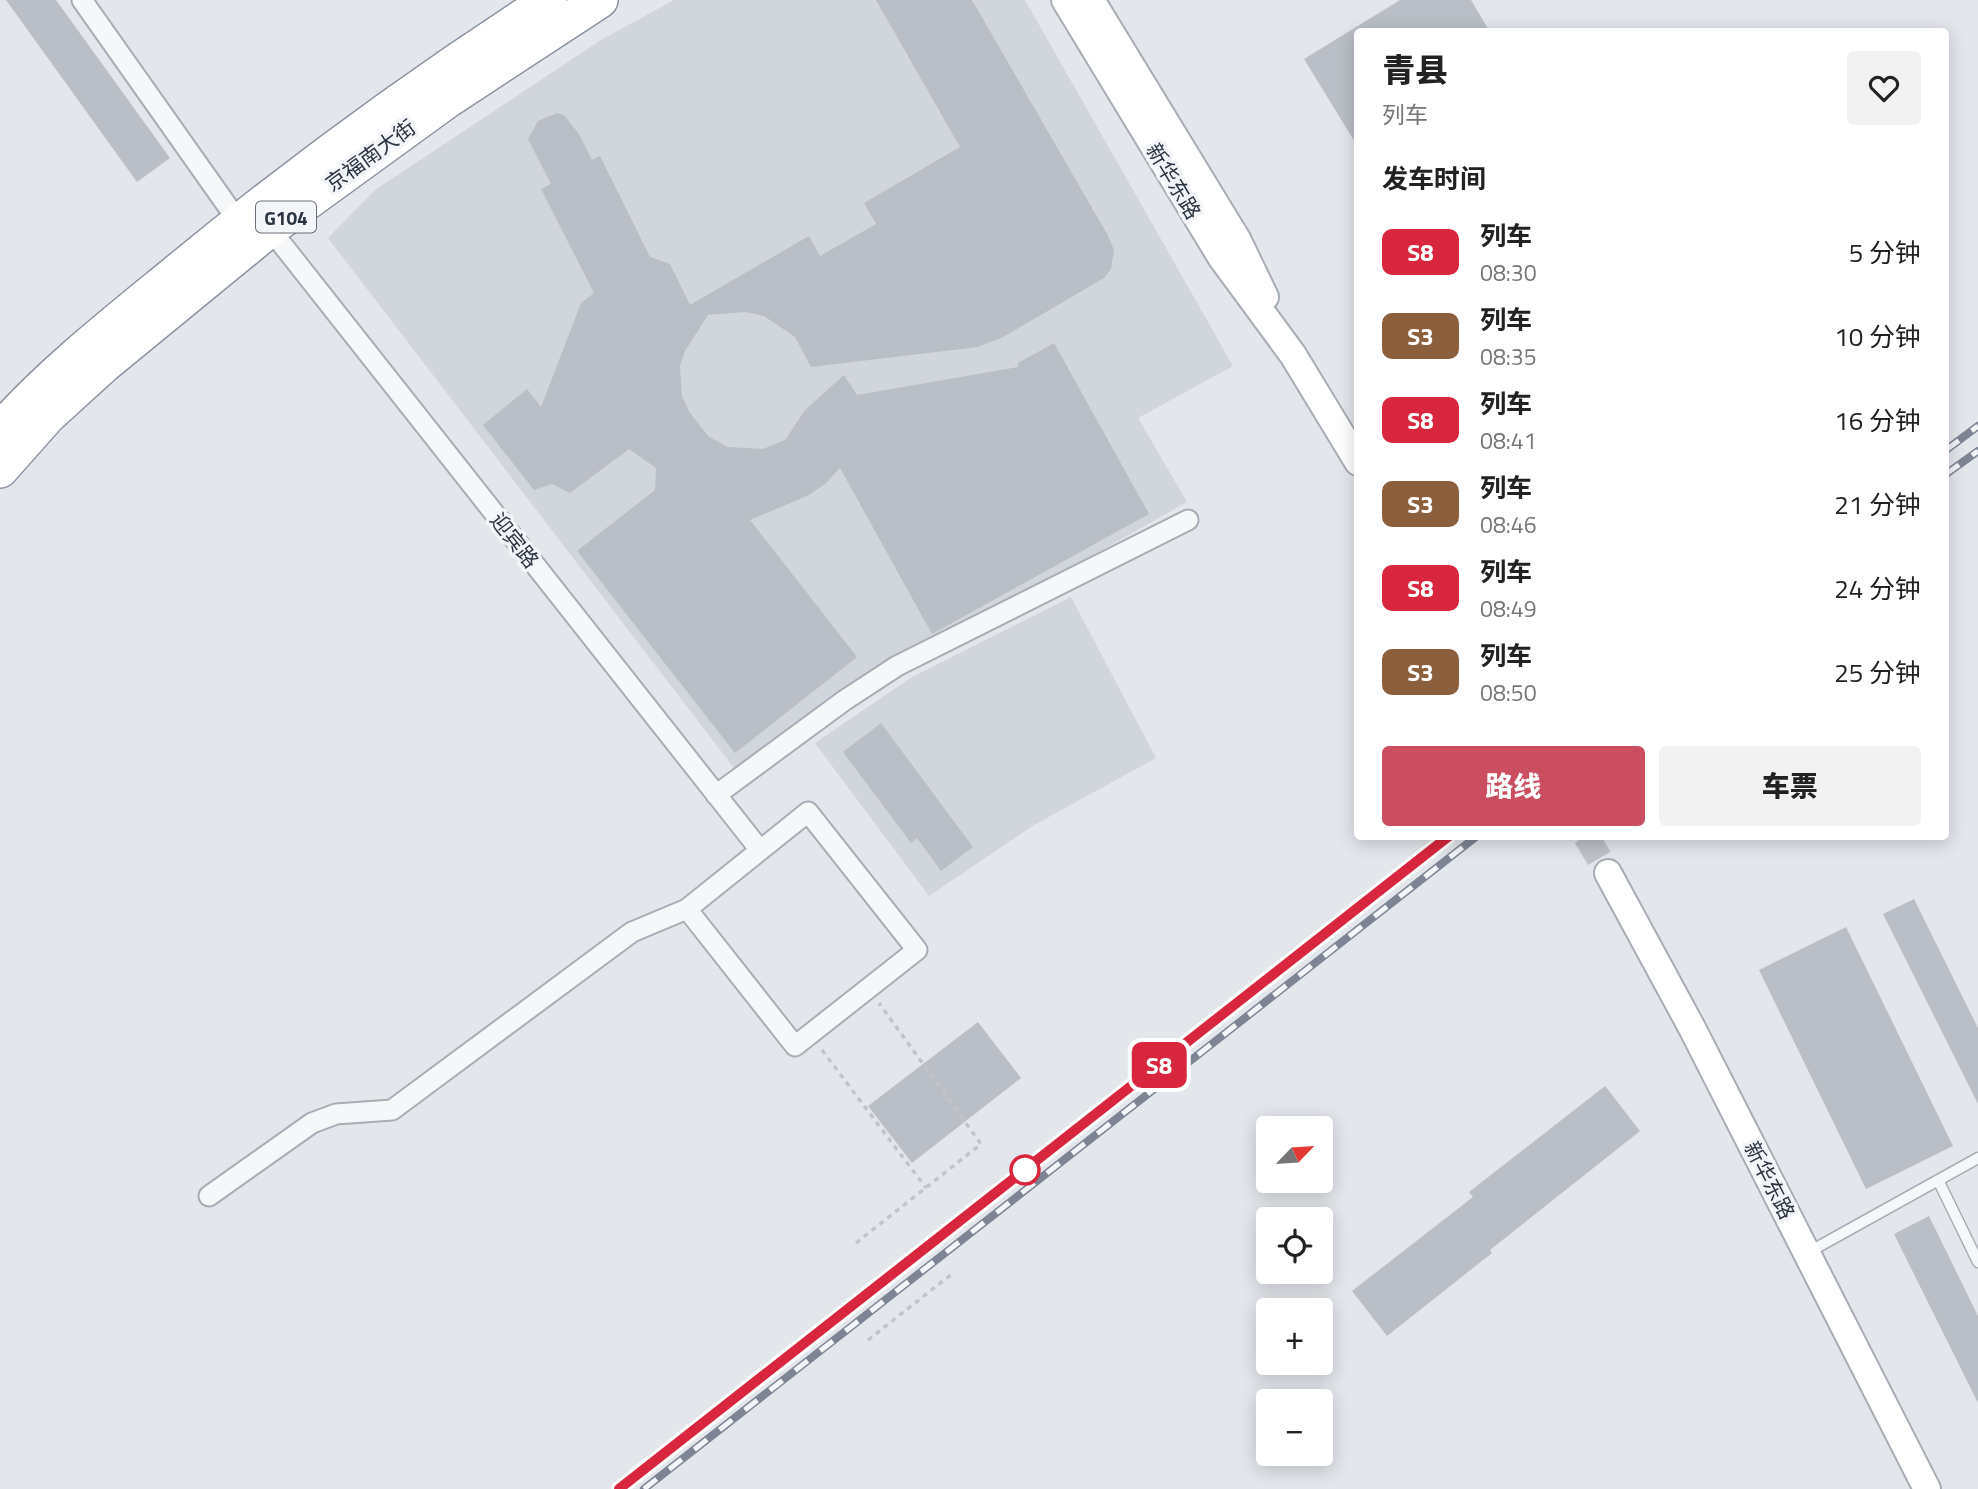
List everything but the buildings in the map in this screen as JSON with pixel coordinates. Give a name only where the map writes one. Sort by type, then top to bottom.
[{"type":"highway","name":"京福南大街","points":[[0,470],[48,416],[254,225],[378,116],[549,0]]},
{"type":"highway","name":"京福南大街","points":[[0,430],[29,397],[86,345],[254,225],[600,0]]},
{"type":"main road","name":"新华东路","points":[[1065,0],[1221,257],[1293,355],[1354,455]]},
{"type":"main road","name":"新华东路","points":[[1091,0],[1237,239],[1293,355]]},
{"type":"main road","name":"新华东路","points":[[1608,873],[1692,1028],[1927,1489]]},
{"type":"street","name":"迎宾路","points":[[82,0],[254,225],[761,850]]},
{"type":"street","points":[[716,794],[845,700],[897,666],[1188,520]]},
{"type":"street","points":[[209,1196],[312,1123],[336,1114],[392,1110],[632,932],[687,909],[808,813],[917,950],[795,1046],[687,909]]},
{"type":"lane","points":[[1807,1253],[1978,1158]]},
{"type":"lane","points":[[1938,1180],[1978,1262]]},
{"type":"path","points":[[856,1243],[981,1144],[868,989]]},
{"type":"path","points":[[810,1034],[926,1188]]},
{"type":"path","points":[[868,1340],[953,1273]]},
{"type":"shaded area","points":[[674,0],[1025,0],[1233,366],[1138,418],[1187,502],[812,713],[734,768],[328,238],[375,190],[601,40]]},
{"type":"shaded area","points":[[1071,597],[1156,758],[1034,825],[929,896],[815,743],[912,677]]},
{"type":"tunnel","points":[[1588,840],[1608,873]]},
{"type":"railway","points":[[1949,448],[1978,426]]},
{"type":"railway","points":[[1949,472],[1978,451]]},
{"type":"railway","points":[[619,1489],[1444,840]]},
{"type":"railway","points":[[644,1489],[1472,840]]},
{"type":"train","name":"S8","points":[[619,1489],[1444,840]]}]
